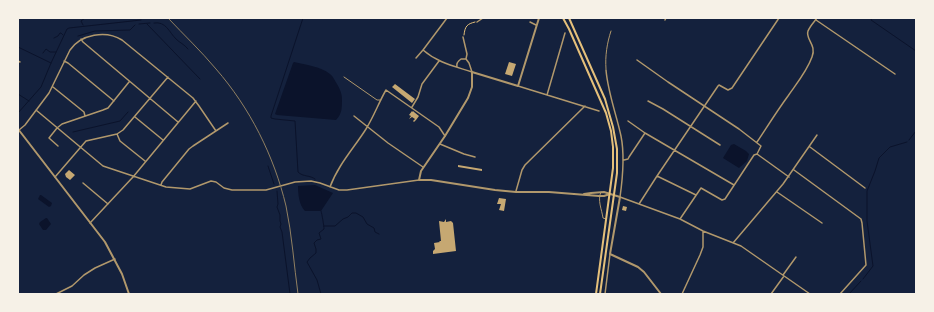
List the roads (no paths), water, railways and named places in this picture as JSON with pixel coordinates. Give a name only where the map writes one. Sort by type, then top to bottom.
[{"type":"main road","points":[[563,18],[606,113],[611,131],[613,168],[596,294]]},
{"type":"main road","points":[[569,18],[595,76],[608,110],[614,127],[617,149],[617,173],[600,294]]},
{"type":"street","points":[[416,58],[448,18]]},
{"type":"street","points":[[477,22],[483,18]]},
{"type":"street","points":[[518,86],[538,18]]},
{"type":"street","points":[[639,204],[656,176],[718,86],[719,85],[728,90],[732,88],[779,18]]},
{"type":"street","points":[[757,142],[806,70],[813,56],[813,46],[807,33],[816,19],[895,74]]},
{"type":"street","points":[[530,22],[536,25]]},
{"type":"street","points":[[547,95],[565,33]]},
{"type":"street","points":[[129,294],[122,274],[105,242],[19,130],[25,125],[49,93],[73,45],[81,39],[91,36],[108,35],[120,38],[193,98],[216,131]]},
{"type":"street","points":[[419,180],[423,167],[440,144],[470,95],[472,86],[472,72],[468,60],[466,59],[467,54],[463,37]]},
{"type":"street","points":[[81,39],[178,122]]},
{"type":"street","points":[[423,50],[439,61],[450,66],[599,111]]},
{"type":"street","points":[[457,67],[457,62],[459,60],[466,59]]},
{"type":"street","points":[[637,60],[760,144],[756,154],[725,199],[722,200],[701,188],[680,219]]},
{"type":"street","points":[[64,61],[114,101]]},
{"type":"street","points":[[412,108],[418,97],[422,84],[439,61]]},
{"type":"street","points":[[605,294],[622,183],[624,160],[621,137],[610,95],[606,70]]},
{"type":"street","points":[[55,177],[86,141],[117,134],[123,130],[168,78]]},
{"type":"street","points":[[58,146],[49,138],[57,128],[62,124],[108,108],[130,81]]},
{"type":"street","points":[[52,87],[84,112],[85,116]]},
{"type":"street","points":[[330,187],[337,171],[367,127],[386,90],[439,127],[445,136]]},
{"type":"street","points":[[90,223],[133,177],[196,101]]},
{"type":"street","points":[[648,101],[720,145]]},
{"type":"street","points":[[516,192],[522,170],[525,165],[585,106]]},
{"type":"street","points":[[36,110],[103,166],[166,187],[190,189],[211,181],[216,182],[224,188],[232,190],[260,190],[294,182],[311,181],[340,190],[347,190],[419,180],[431,180],[481,189],[516,192],[583,194],[599,196],[610,194]]},
{"type":"street","points":[[135,116],[163,140]]},
{"type":"street","points":[[354,116],[423,167]]},
{"type":"street","points":[[628,121],[645,133],[735,185]]},
{"type":"street","points":[[161,185],[193,146],[228,123]]},
{"type":"street","points":[[624,160],[628,159],[645,133]]},
{"type":"street","points":[[117,134],[120,141],[145,161]]},
{"type":"street","points":[[733,242],[789,177],[817,135]]},
{"type":"street","points":[[440,144],[475,157]]},
{"type":"street","points":[[810,147],[865,188]]},
{"type":"street","points":[[756,154],[789,177]]},
{"type":"street","points":[[794,170],[861,219],[866,265],[840,294]]},
{"type":"street","points":[[656,176],[696,195]]},
{"type":"street","points":[[82,182],[108,204]]},
{"type":"street","points":[[583,194],[601,192],[614,195],[680,219],[703,231],[733,242],[810,294]]},
{"type":"street","points":[[777,192],[822,223]]},
{"type":"street","points":[[682,294],[703,246],[703,231]]},
{"type":"street","points":[[610,254],[638,266],[661,294]]},
{"type":"street","points":[[771,294],[796,257]]},
{"type":"street","points":[[56,294],[72,286],[84,275],[95,268],[114,259]]},
{"type":"lane","points":[[606,70],[606,55],[611,31]]},
{"type":"lane","points":[[344,77],[377,100],[380,100]]},
{"type":"lane","points":[[601,192],[599,196],[600,202],[603,218],[606,219]]},
{"type":"water","points":[[294,62],[322,69],[333,77],[342,97],[341,111],[336,120],[275,114]]},
{"type":"water","points":[[734,144],[749,154],[747,161],[739,168],[723,158],[731,145]]},
{"type":"water","points":[[315,185],[333,193],[321,211],[305,211],[300,203],[298,186]]},
{"type":"water","points":[[40,195],[52,203],[51,206],[49,207],[38,199]]},
{"type":"water","points":[[46,218],[51,224],[46,230],[43,230],[39,224]]},
{"type":"waterway","points":[[83,25],[81,21],[85,18]]},
{"type":"waterway","points":[[303,18],[271,118],[295,121],[298,172],[302,175],[315,179]]},
{"type":"waterway","points":[[872,18],[871,20],[916,51]]},
{"type":"waterway","points":[[18,113],[41,87],[67,29],[141,20]]},
{"type":"waterway","points":[[139,24],[150,23]]},
{"type":"waterway","points":[[154,23],[164,25],[176,39],[188,49]]},
{"type":"waterway","points":[[147,24],[200,79]]},
{"type":"waterway","points":[[78,36],[95,31],[130,30],[135,25]]},
{"type":"waterway","points":[[54,38],[60,33],[63,35]]},
{"type":"waterway","points":[[18,47],[51,63]]},
{"type":"waterway","points":[[43,53],[46,49],[50,52],[56,52]]},
{"type":"waterway","points":[[18,94],[29,101]]},
{"type":"waterway","points":[[73,132],[120,121],[128,112]]},
{"type":"waterway","points":[[909,140],[916,131]]},
{"type":"waterway","points":[[863,279],[873,266],[867,221],[867,191],[879,158],[890,147],[907,142]]},
{"type":"waterway","points":[[268,166],[274,184]]},
{"type":"waterway","points":[[277,191],[277,207],[280,215],[280,227],[282,232],[290,294]]},
{"type":"waterway","points":[[321,211],[324,229],[319,233],[321,239],[314,243],[316,253],[307,262],[317,280],[321,294]]},
{"type":"waterway","points":[[324,226],[335,226],[352,213],[356,213],[363,217],[367,224],[374,228],[375,232],[379,234]]},
{"type":"waterway","points":[[849,294],[861,281]]},
{"type":"railway","points":[[168,18],[216,69],[228,84],[250,116],[268,151],[286,206],[298,294]]}]
